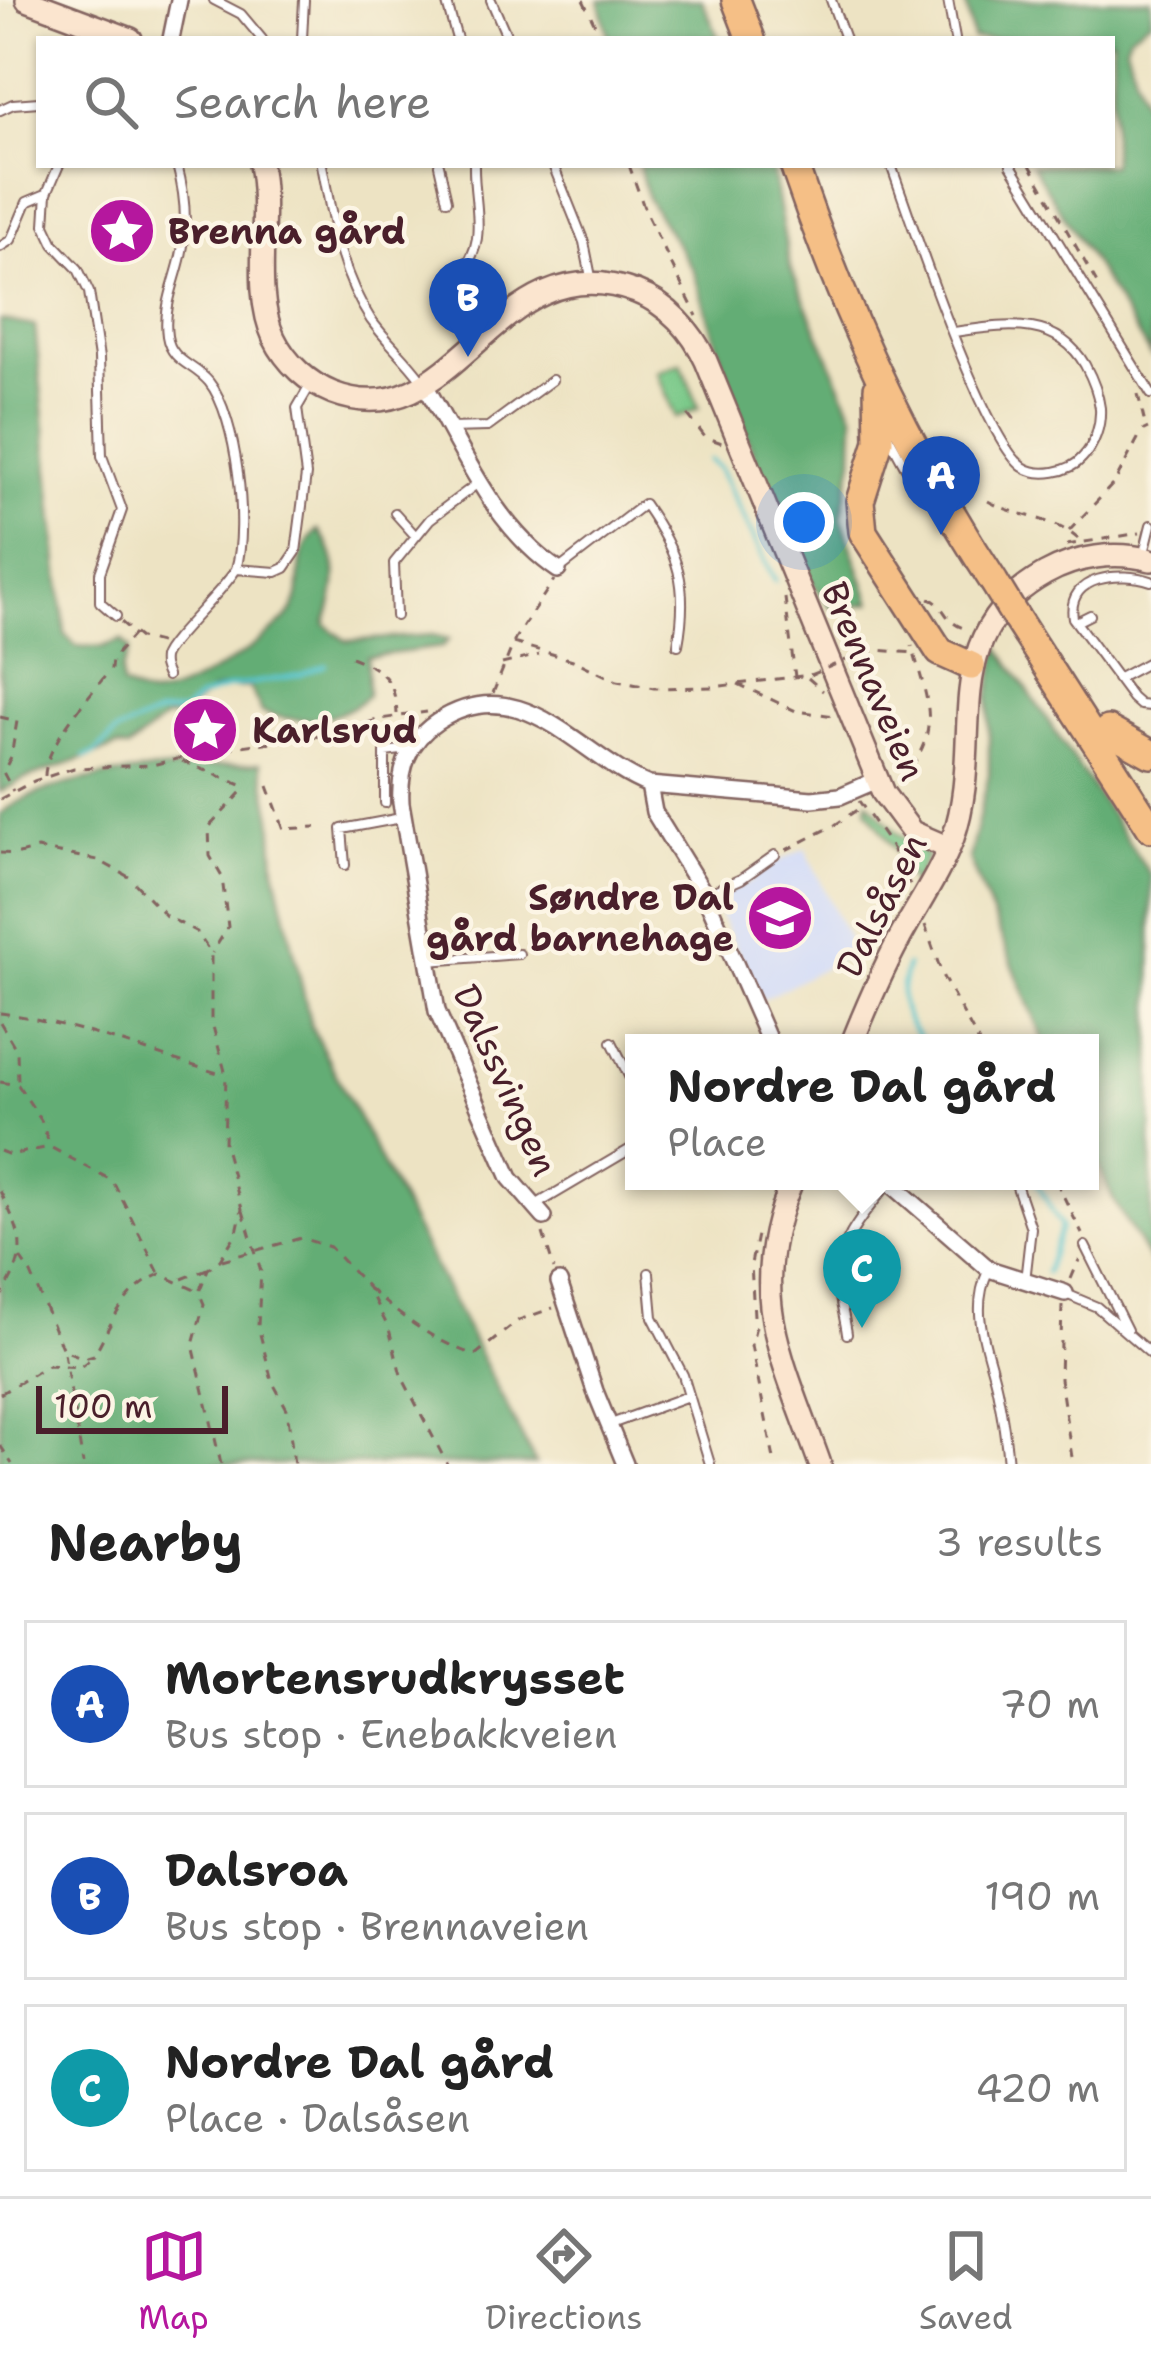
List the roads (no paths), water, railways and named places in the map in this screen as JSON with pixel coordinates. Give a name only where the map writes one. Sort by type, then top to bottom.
[{"type":"highway","points":[[736,0],[750,36]]},
{"type":"highway","points":[[754,0],[767,36]]},
{"type":"highway","points":[[795,168],[831,270],[878,380],[937,489],[1000,576]]},
{"type":"highway","points":[[813,168],[847,266],[892,371],[1000,576],[1151,827]]},
{"type":"highway","points":[[878,380],[878,446],[859,508],[863,532],[922,646],[945,656],[972,648]]},
{"type":"highway","points":[[869,478],[887,466],[906,468],[937,489]]},
{"type":"highway","points":[[1022,612],[1151,796]]},
{"type":"highway","points":[[1108,730],[1151,754]]},
{"type":"street","points":[[27,0],[123,36]]},
{"type":"street","points":[[172,36],[179,0]]},
{"type":"street","points":[[260,168],[268,318],[286,358],[313,382]]},
{"type":"street","name":"Brennaveien","points":[[313,382],[339,395],[395,398],[425,385],[520,305],[549,291],[591,285],[623,288],[670,313],[692,335],[706,361],[849,713],[886,783],[894,811],[912,832],[949,848]]},
{"type":"street","points":[[425,385],[479,483],[540,558],[558,569]]},
{"type":"street","points":[[972,648],[1000,611],[1048,573],[1093,557],[1149,570]]},
{"type":"street","name":"Dalsåsen","points":[[856,1034],[889,959],[949,848],[959,815],[966,772],[972,648]]},
{"type":"street","points":[[410,748],[446,716],[490,706],[560,725],[628,776],[650,785],[812,799],[886,783]]},
{"type":"street","name":"Dalssvingen","points":[[410,748],[400,783],[403,818],[437,1011],[510,1178],[539,1212]]},
{"type":"street","points":[[650,785],[654,812],[704,895],[766,1034]]},
{"type":"street","points":[[788,1190],[769,1250],[768,1295],[787,1370],[820,1464]]},
{"type":"street","points":[[898,1190],[989,1269],[1065,1293]]},
{"type":"street","points":[[559,1282],[625,1464]]},
{"type":"lane","points":[[214,0],[241,14],[259,36]]},
{"type":"lane","points":[[302,36],[304,0]]},
{"type":"lane","points":[[446,0],[456,36]]},
{"type":"lane","points":[[491,0],[507,36]]},
{"type":"lane","points":[[831,0],[844,36]]},
{"type":"lane","points":[[948,0],[954,36]]},
{"type":"lane","points":[[0,110],[36,102]]},
{"type":"lane","points":[[58,168],[47,193],[47,233],[89,292],[99,358],[101,456],[122,510],[99,585],[100,602],[116,616]]},
{"type":"lane","points":[[167,676],[163,663],[170,647],[236,569],[243,503],[213,387],[177,358],[168,344],[167,302],[182,255],[184,228],[185,202],[177,168]]},
{"type":"lane","points":[[322,168],[332,226],[353,289],[372,321],[425,385]]},
{"type":"lane","points":[[441,168],[447,200]]},
{"type":"lane","points":[[458,276],[471,259],[479,235],[474,168]]},
{"type":"lane","points":[[555,168],[584,242],[591,285]]},
{"type":"lane","points":[[892,168],[953,332],[989,415],[1023,466],[1049,472],[1065,471],[1078,463],[1096,436],[1100,416],[1092,380],[1074,348],[1042,329],[1019,325],[953,332]]},
{"type":"lane","points":[[1013,168],[1151,394]]},
{"type":"lane","points":[[0,247],[10,241],[27,202],[47,193]]},
{"type":"lane","points":[[446,428],[488,427],[502,421],[552,380]]},
{"type":"lane","points":[[236,569],[276,572],[296,552],[306,475],[297,408],[313,382]]},
{"type":"lane","points":[[880,420],[906,468]]},
{"type":"lane","points":[[396,616],[394,563],[430,519],[479,483]]},
{"type":"lane","points":[[558,569],[644,504],[669,547],[685,589],[678,645]]},
{"type":"lane","points":[[395,513],[413,533]]},
{"type":"lane","points":[[1137,588],[1149,570],[1151,525]]},
{"type":"lane","points":[[1149,570],[1092,582],[1073,598],[1076,622],[1140,705],[1151,706]]},
{"type":"lane","points":[[1076,622],[1090,615]]},
{"type":"lane","points":[[1118,679],[1151,662]]},
{"type":"lane","points":[[385,803],[386,752],[410,748]]},
{"type":"lane","points":[[345,865],[342,829],[403,818]]},
{"type":"lane","points":[[704,895],[741,880],[775,856]]},
{"type":"lane","points":[[427,962],[519,954]]},
{"type":"lane","points":[[612,1042],[625,1068]]},
{"type":"lane","points":[[539,1212],[625,1153]]},
{"type":"lane","points":[[847,1334],[838,1282],[841,1258],[850,1235],[883,1190]]},
{"type":"lane","points":[[1018,1190],[1030,1228],[1025,1283]]},
{"type":"lane","points":[[1085,1246],[1127,1331]]},
{"type":"lane","points":[[989,1269],[981,1293],[980,1327],[996,1387],[1008,1464]]},
{"type":"lane","points":[[649,1273],[656,1327],[674,1350],[710,1464]]},
{"type":"lane","points":[[1065,1293],[1096,1307],[1151,1354]]},
{"type":"lane","points":[[608,1425],[688,1396]]},
{"type":"waterway","points":[[709,460],[719,468],[775,581]]},
{"type":"waterway","points":[[85,757],[116,733],[159,714],[184,712],[199,698],[326,665]]},
{"type":"waterway","points":[[907,966],[903,1007],[917,1034]]},
{"type":"waterway","points":[[1041,1190],[1061,1227],[1046,1272]]},
{"type":"place","name":"Brenna gård","points":[[122,231]]},
{"type":"place","name":"Dalsroa","points":[[468,357]]},
{"type":"place","name":"Mortensrudkrysset","points":[[941,535]]},
{"type":"place","name":"Karlsrud","points":[[205,730]]},
{"type":"place","name":"Søndre Dal gård barnehage","points":[[780,918]]},
{"type":"place","name":"Nordre Dal gård","points":[[862,1328]]}]
